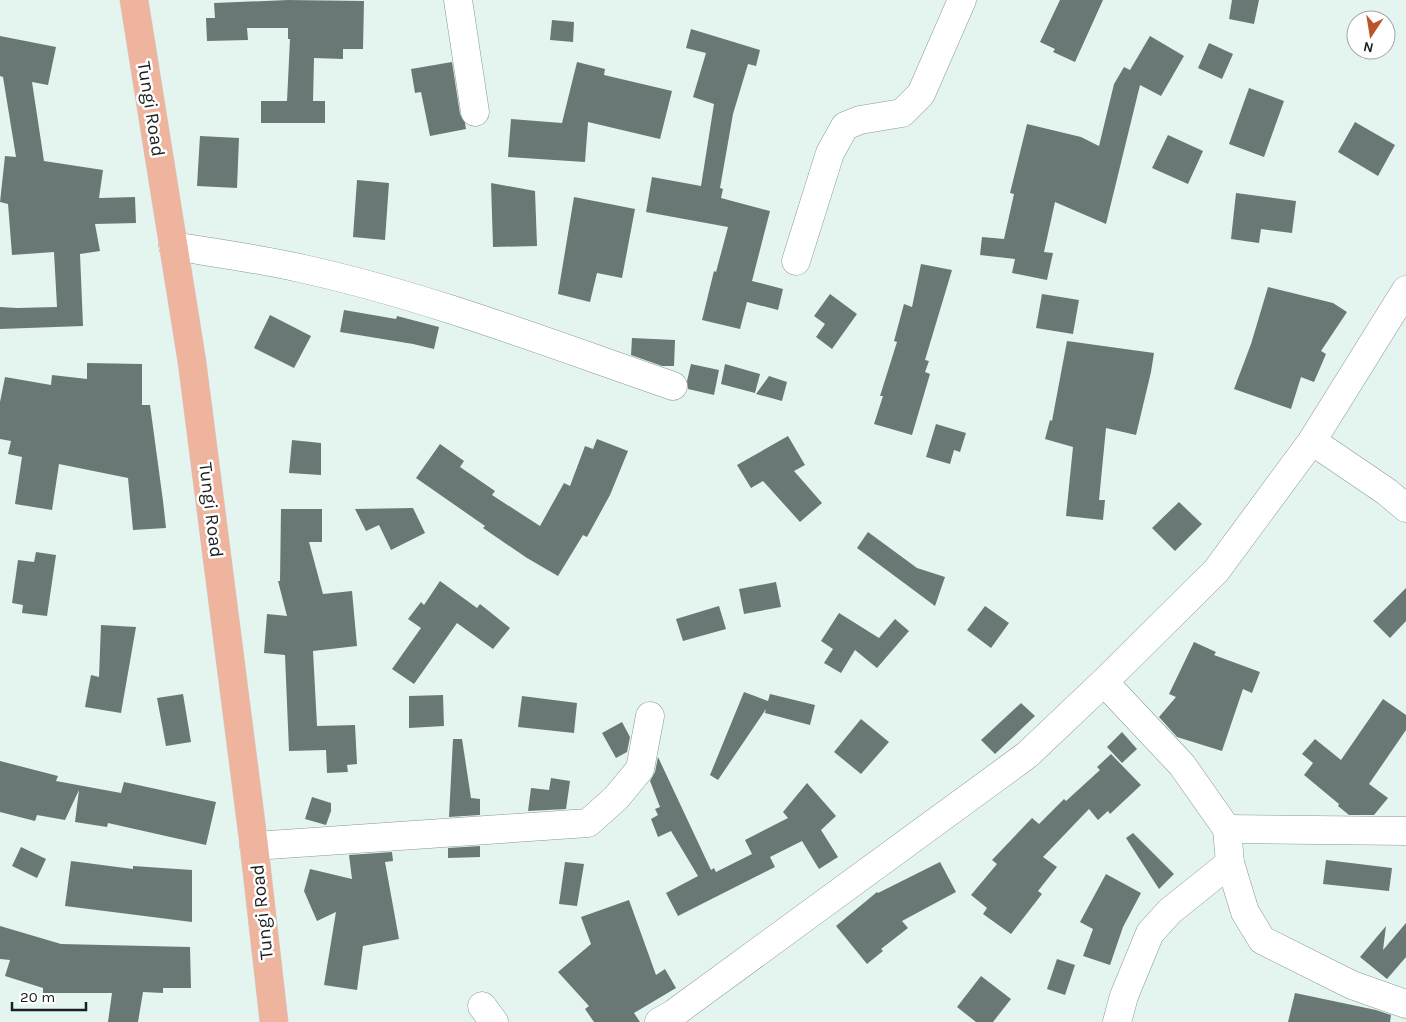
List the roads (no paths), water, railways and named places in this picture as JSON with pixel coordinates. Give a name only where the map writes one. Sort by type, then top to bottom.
[{"type":"main road","name":"Tungi Road","points":[[134,0],[192,362],[254,846],[274,1022]]},
{"type":"street","points":[[458,0],[475,112]]},
{"type":"street","points":[[796,261],[830,153],[838,138],[846,126],[860,120],[902,113],[921,94],[962,0]]},
{"type":"street","points":[[173,246],[302,268],[348,280],[467,314],[673,386]]},
{"type":"street","points":[[659,1022],[673,1014],[1027,755],[1104,682],[1216,570],[1312,440],[1406,290]]},
{"type":"street","points":[[1312,440],[1387,492],[1406,508]]},
{"type":"street","points":[[1104,682],[1182,765],[1227,829],[1230,862],[1245,912],[1262,940],[1352,985],[1406,1004]]},
{"type":"street","points":[[254,846],[588,823],[616,798],[640,769],[650,716]]},
{"type":"street","points":[[1227,829],[1406,831]]},
{"type":"street","points":[[1116,1022],[1124,996],[1150,933],[1170,911],[1230,862]]}]
